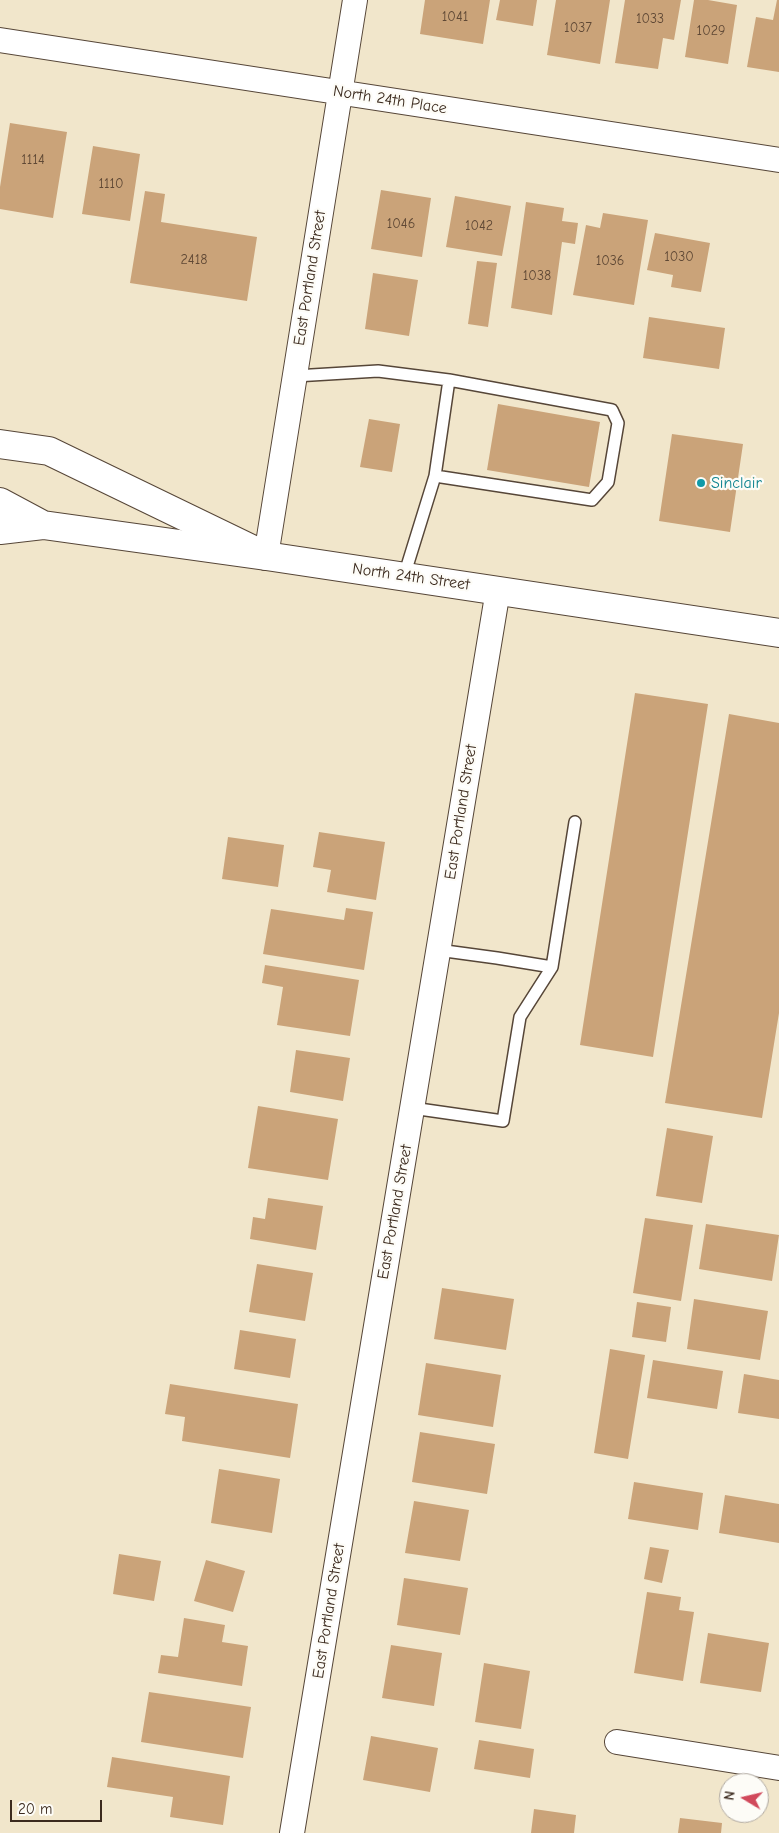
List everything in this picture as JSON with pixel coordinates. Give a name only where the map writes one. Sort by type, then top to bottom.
[{"type":"main road","points":[[0,444],[49,451],[266,556]]},
{"type":"main road","name":"North 24th Street","points":[[0,502],[43,526]]},
{"type":"main road","name":"North 24th Street","points":[[0,530],[43,526],[404,576],[779,633]]},
{"type":"street","name":"East Portland Street","points":[[266,556],[355,0]]},
{"type":"street","name":"North 24th Place","points":[[0,40],[779,160]]},
{"type":"street","name":"East Portland Street","points":[[292,1833],[498,590]]},
{"type":"street","points":[[617,1742],[779,1768]]},
{"type":"lane","points":[[294,376],[378,371],[449,380],[612,410],[618,423],[608,482],[592,500],[435,476]]},
{"type":"lane","points":[[404,576],[435,476],[449,380]]},
{"type":"lane","points":[[412,1108],[502,1121],[520,1017],[552,967],[575,822]]},
{"type":"lane","points":[[438,950],[552,967]]},
{"type":"building","points":[[425,0],[490,0],[483,44],[420,34]]},
{"type":"building","points":[[500,0],[537,0],[533,26],[496,20]]},
{"type":"building","points":[[556,0],[610,0],[600,64],[547,55]]},
{"type":"building","points":[[625,0],[681,0],[674,40],[663,38],[658,69],[615,63]]},
{"type":"building","points":[[694,0],[708,0],[737,5],[728,64],[685,57]]},
{"type":"building","points":[[777,0],[779,0],[779,72],[747,67],[756,17],[773,20]]},
{"type":"building","points":[[10,123],[67,132],[53,218],[0,209],[0,187]]},
{"type":"building","points":[[93,146],[140,154],[130,221],[82,214]]},
{"type":"building","points":[[381,190],[431,198],[422,257],[371,249]]},
{"type":"building","points":[[145,191],[165,194],[161,222],[257,237],[247,301],[130,283]]},
{"type":"building","points":[[455,196],[511,206],[502,256],[446,247]]},
{"type":"building","points":[[526,202],[564,208],[562,221],[578,223],[575,244],[562,242],[552,315],[511,308]]},
{"type":"building","points":[[603,213],[648,220],[634,305],[573,295],[586,225],[600,228]]},
{"type":"building","points":[[655,233],[710,243],[701,292],[671,287],[673,275],[647,270]]},
{"type":"building","points":[[477,261],[497,263],[488,327],[468,324]]},
{"type":"building","points":[[373,273],[418,280],[409,336],[365,329]]},
{"type":"building","points":[[649,317],[725,328],[719,369],[643,358]]},
{"type":"building","points":[[498,404],[600,422],[589,487],[487,470]]},
{"type":"building","points":[[369,419],[400,424],[392,472],[360,467]]},
{"type":"building","name":"Sinclair","points":[[672,434],[743,444],[730,532],[659,521]]},
{"type":"building","points":[[635,693],[708,704],[653,1057],[580,1045]]},
{"type":"building","points":[[729,714],[779,723],[779,1013],[762,1118],[665,1103]]},
{"type":"building","points":[[319,832],[385,842],[376,900],[327,892],[331,870],[313,867]]},
{"type":"building","points":[[228,837],[284,845],[278,887],[222,879]]},
{"type":"building","points":[[346,908],[373,912],[364,970],[263,954],[271,909],[344,920]]},
{"type":"building","points":[[265,965],[359,980],[350,1036],[277,1025],[283,987],[262,983]]},
{"type":"building","points":[[296,1050],[350,1058],[343,1101],[290,1092]]},
{"type":"building","points":[[258,1106],[338,1119],[328,1180],[248,1168]]},
{"type":"building","points":[[667,1128],[713,1136],[702,1203],[656,1196]]},
{"type":"building","points":[[268,1198],[323,1206],[316,1250],[250,1239],[253,1217],[265,1219]]},
{"type":"building","points":[[645,1218],[693,1225],[681,1301],[633,1293]]},
{"type":"building","points":[[706,1224],[779,1235],[772,1281],[699,1269]]},
{"type":"building","points":[[257,1264],[313,1273],[305,1321],[249,1312]]},
{"type":"building","points":[[442,1288],[514,1299],[506,1350],[434,1339]]},
{"type":"building","points":[[694,1299],[768,1311],[760,1360],[687,1349]]},
{"type":"building","points":[[637,1302],[671,1307],[666,1342],[632,1337]]},
{"type":"building","points":[[240,1330],[296,1339],[290,1378],[234,1369]]},
{"type":"building","points":[[610,1349],[645,1355],[628,1459],[594,1453]]},
{"type":"building","points":[[653,1360],[723,1371],[717,1409],[647,1398]]},
{"type":"building","points":[[426,1363],[501,1375],[493,1427],[418,1415]]},
{"type":"building","points":[[744,1374],[779,1380],[779,1419],[738,1413]]},
{"type":"building","points":[[170,1384],[298,1404],[290,1458],[182,1441],[185,1417],[165,1414]]},
{"type":"building","points":[[420,1432],[495,1444],[487,1494],[412,1482]]},
{"type":"building","points":[[219,1469],[280,1479],[272,1533],[211,1523]]},
{"type":"building","points":[[634,1482],[703,1493],[698,1530],[628,1519]]},
{"type":"building","points":[[725,1495],[779,1504],[779,1543],[719,1533]]},
{"type":"building","points":[[414,1501],[469,1510],[460,1561],[405,1553]]},
{"type":"building","points":[[650,1547],[669,1550],[662,1583],[644,1579]]},
{"type":"building","points":[[119,1554],[161,1561],[154,1601],[113,1594]]},
{"type":"building","points":[[206,1560],[245,1571],[233,1612],[194,1601]]},
{"type":"building","points":[[404,1578],[468,1588],[460,1635],[397,1625]]},
{"type":"building","points":[[647,1592],[681,1597],[679,1610],[694,1612],[683,1681],[634,1673]]},
{"type":"building","points":[[184,1618],[225,1625],[222,1642],[248,1646],[242,1686],[158,1673],[161,1655],[178,1657]]},
{"type":"building","points":[[708,1633],[769,1643],[761,1692],[700,1683]]},
{"type":"building","points":[[391,1645],[442,1653],[434,1706],[382,1698]]},
{"type":"building","points":[[484,1663],[530,1671],[521,1729],[475,1722]]},
{"type":"building","points":[[149,1692],[251,1707],[243,1758],[141,1742]]},
{"type":"building","points":[[371,1736],[438,1748],[430,1792],[363,1780]]},
{"type":"building","points":[[479,1740],[534,1749],[530,1778],[474,1769]]},
{"type":"building","points":[[112,1757],[230,1776],[223,1825],[170,1817],[173,1797],[107,1787]]},
{"type":"building","points":[[534,1809],[576,1815],[574,1833],[531,1833]]},
{"type":"building","points":[[680,1818],[722,1823],[721,1833],[678,1833]]},
{"type":"place","name":"Sinclair","points":[[701,483]]}]
